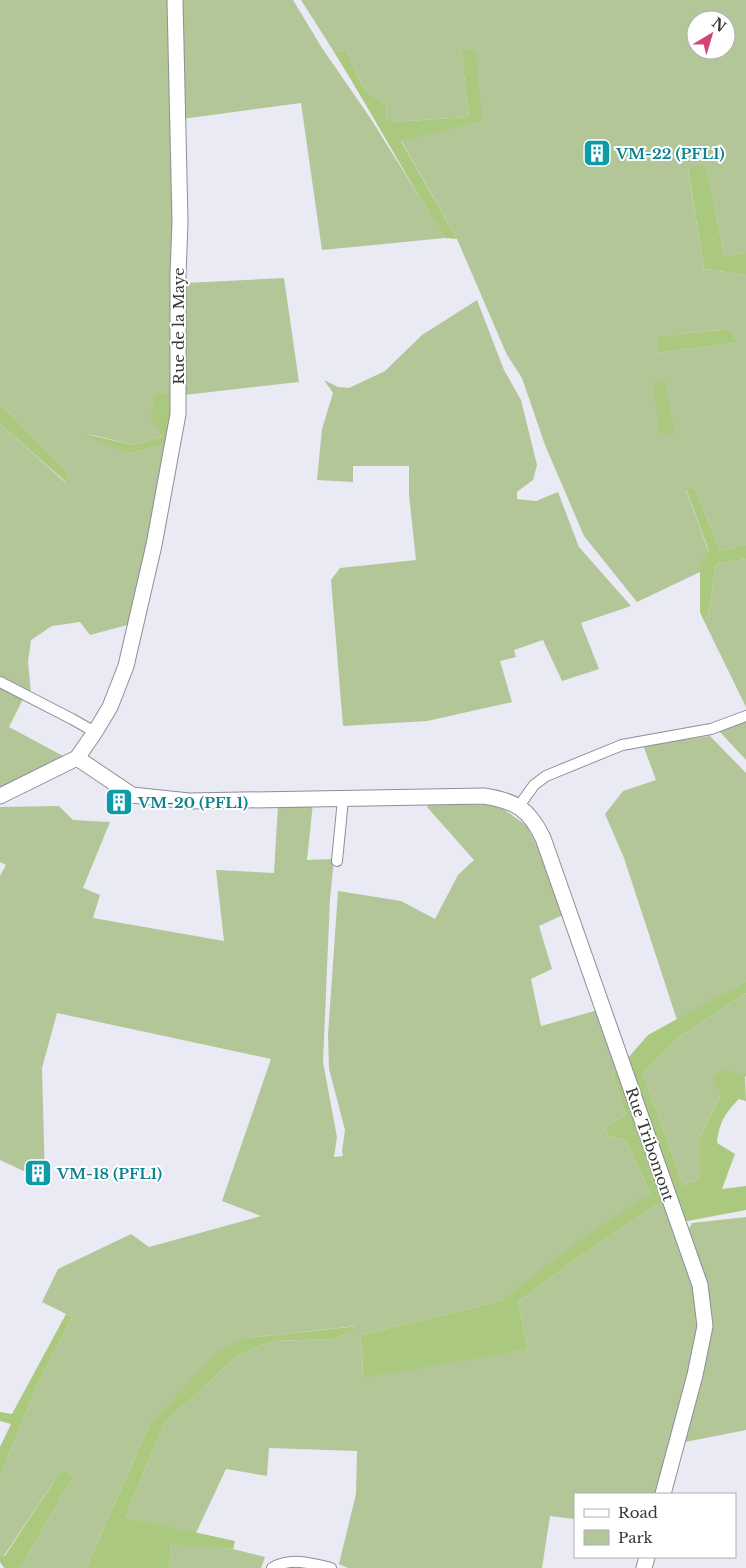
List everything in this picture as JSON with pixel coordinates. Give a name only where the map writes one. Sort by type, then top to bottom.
[{"type":"street","name":"Rue de la Maye","points":[[77,758],[110,707],[126,666],[154,545],[178,414],[180,222],[175,0]]},
{"type":"street","points":[[0,682],[95,732]]},
{"type":"street","points":[[0,796],[77,758],[132,795],[189,801],[484,796],[503,799],[518,806],[534,786],[546,776],[614,748],[711,729],[746,716]]},
{"type":"street","points":[[337,861],[343,799]]},
{"type":"street","name":"Rue Tribomont","points":[[518,806],[535,822],[543,838],[700,1285],[705,1326],[697,1366],[663,1493]]},
{"type":"street","points":[[272,1568],[280,1563],[293,1561],[331,1568]]},
{"type":"green space","points":[[0,0],[169,0],[175,394],[155,395],[163,436],[133,445],[88,434],[127,454],[169,443],[131,624],[90,635],[80,622],[52,626],[31,640],[28,662],[31,693],[0,677],[0,424],[65,482],[69,474],[0,405]]},
{"type":"green space","points":[[182,0],[293,0],[322,48],[371,119],[445,238],[322,250],[301,103],[182,119]]},
{"type":"green space","points":[[301,0],[746,0],[746,253],[724,255],[706,166],[688,169],[704,269],[746,275],[746,544],[720,551],[695,488],[686,490],[709,552],[700,561],[700,572],[637,602],[584,536],[545,445],[522,378],[507,355],[457,239],[401,140],[482,121],[461,50],[469,117],[392,122],[386,120],[387,106],[364,89],[346,50],[334,52]],"holes":[[[731,329],[734,343],[657,353],[658,336]]]},
{"type":"green space","points":[[346,50],[364,89],[387,106],[386,119],[392,122],[469,117],[461,50],[476,50],[482,121],[401,141],[457,239],[445,238],[334,52]]},
{"type":"green space","points":[[706,165],[724,255],[746,253],[746,275],[704,269],[688,168]]},
{"type":"green space","points":[[284,278],[299,382],[184,395],[186,283]]},
{"type":"green space","points":[[477,300],[504,370],[521,400],[537,465],[533,480],[517,492],[517,499],[536,501],[558,492],[579,547],[631,606],[581,623],[599,669],[562,681],[543,640],[514,650],[516,657],[500,661],[512,702],[427,721],[343,726],[331,580],[340,568],[416,560],[409,495],[409,466],[353,466],[353,482],[317,480],[322,429],[333,393],[324,380],[338,387],[349,388],[385,371],[422,335]]},
{"type":"green space","points":[[731,329],[735,343],[657,353],[657,336]]},
{"type":"green space","points":[[665,381],[675,435],[659,433],[653,382]]},
{"type":"green space","points":[[155,394],[175,394],[169,443],[127,454],[85,434],[133,445],[163,436],[151,420]]},
{"type":"green space","points":[[0,405],[69,474],[66,482],[0,424]]},
{"type":"green space","points":[[695,488],[720,551],[746,544],[746,559],[716,564],[708,616],[703,619],[700,612],[700,561],[709,551],[686,489]]},
{"type":"green space","points":[[746,559],[746,707],[703,619],[708,616],[716,564]]},
{"type":"green space","points":[[0,685],[24,697],[9,727],[63,756],[0,789]]},
{"type":"green space","points":[[746,720],[746,760],[719,731]]},
{"type":"green space","points":[[710,736],[746,773],[746,981],[677,1020],[624,858],[605,814],[623,791],[656,780],[643,745]]},
{"type":"green space","points":[[313,803],[307,860],[334,859],[330,899],[323,1062],[337,1137],[334,1157],[343,1156],[345,1130],[329,1069],[328,1035],[338,891],[401,901],[435,919],[458,875],[474,860],[427,807],[431,803],[498,805],[527,826],[550,872],[565,914],[539,926],[552,969],[531,979],[541,1026],[598,1010],[618,1069],[613,1075],[626,1114],[605,1127],[608,1136],[626,1140],[650,1193],[501,1301],[360,1335],[363,1353],[362,1377],[528,1349],[518,1302],[573,1261],[659,1203],[671,1213],[698,1291],[699,1335],[658,1493],[574,1493],[574,1519],[550,1516],[542,1568],[348,1568],[339,1564],[356,1494],[357,1451],[269,1448],[267,1476],[226,1469],[196,1533],[125,1517],[164,1424],[237,1356],[272,1341],[335,1339],[357,1326],[246,1338],[149,1426],[86,1568],[20,1568],[74,1476],[62,1469],[4,1556],[0,1554],[0,1476],[36,1388],[72,1317],[42,1302],[58,1269],[131,1234],[149,1247],[261,1216],[222,1201],[271,1059],[57,1013],[42,1068],[45,1181],[0,1160],[0,876],[6,865],[0,862],[0,807],[59,806],[73,820],[110,822],[83,888],[100,895],[93,918],[224,941],[216,870],[274,873],[278,805]]},
{"type":"green space","points":[[746,981],[746,993],[679,1037],[643,1073],[683,1185],[700,1179],[700,1137],[721,1094],[712,1079],[725,1069],[745,1076],[746,1101],[739,1099],[726,1114],[719,1130],[717,1143],[735,1154],[722,1189],[746,1186],[746,1210],[682,1222],[659,1203],[573,1261],[518,1302],[528,1349],[362,1378],[363,1353],[360,1335],[501,1301],[581,1239],[650,1193],[626,1140],[608,1136],[605,1127],[626,1114],[613,1075],[648,1035]]},
{"type":"green space","points":[[746,993],[746,1077],[721,1094],[700,1137],[700,1179],[683,1185],[643,1073],[679,1037]]},
{"type":"green space","points":[[746,1217],[746,1430],[680,1443],[710,1339],[687,1232],[692,1223]]},
{"type":"green space","points":[[66,1314],[72,1317],[36,1388],[0,1476],[0,1447],[11,1424],[0,1421],[0,1412],[12,1414]]},
{"type":"green space","points":[[359,1326],[335,1339],[272,1341],[237,1356],[164,1424],[125,1517],[235,1541],[233,1549],[171,1544],[169,1568],[86,1568],[149,1426],[216,1353],[246,1338]]},
{"type":"green space","points":[[62,1469],[74,1476],[20,1568],[4,1568],[0,1562],[0,1554],[5,1556]]},
{"type":"green space","points":[[171,1543],[233,1549],[265,1557],[261,1568],[169,1568]]},
{"type":"place","name":"VM-22 (PFL1)","points":[[597,153]]},
{"type":"place","name":"VM-20 (PFL1)","points":[[119,802]]},
{"type":"place","name":"VM-18 (PFL1)","points":[[38,1173]]}]
